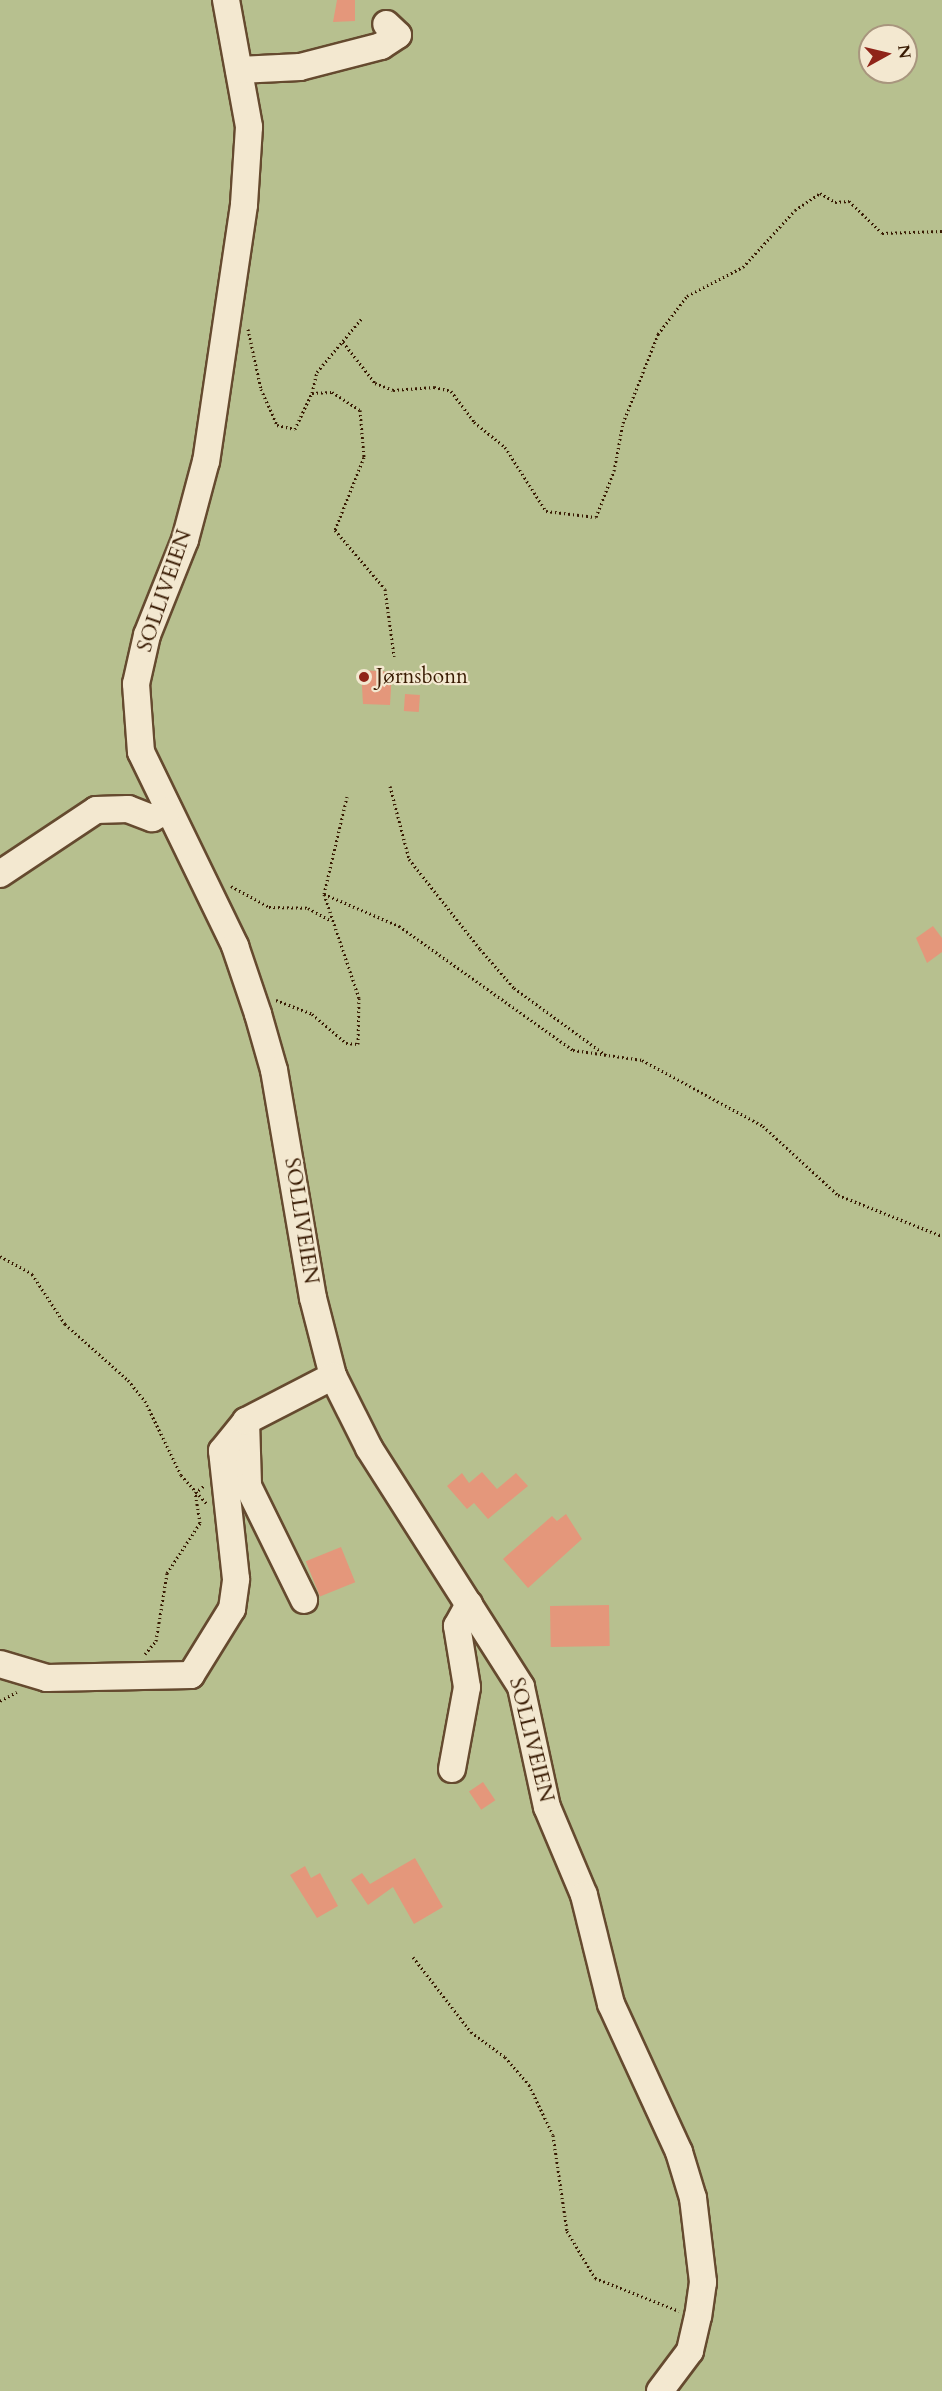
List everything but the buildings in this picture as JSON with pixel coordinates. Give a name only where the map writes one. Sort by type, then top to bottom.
[{"type":"street","name":"SOLLIVEIEN","points":[[226,0],[249,127],[233,292],[206,461],[185,540],[147,635],[136,684],[141,752],[167,812],[202,874],[250,991],[274,1070],[313,1298],[333,1376],[369,1448],[521,1687],[547,1807],[584,1895],[611,2004],[685,2171],[701,2248],[698,2316],[690,2351],[660,2391]]},
{"type":"street","points":[[239,70],[300,67],[381,46],[398,35],[386,24]]},
{"type":"street","points":[[1,872],[96,810],[128,809],[152,818],[167,812]]},
{"type":"street","points":[[0,1664],[47,1678],[190,1675],[232,1609],[236,1579],[220,1468],[222,1451],[246,1422],[333,1376]]},
{"type":"street","points":[[246,1422],[248,1486],[304,1600]]},
{"type":"street","points":[[452,1769],[467,1687],[457,1626],[470,1604]]},
{"type":"path","points":[[343,342],[375,383],[393,390],[434,387],[451,391],[474,422],[505,447],[546,511],[596,517],[614,471],[623,423],[658,334],[687,296],[743,267],[795,210],[820,193],[835,202],[849,201],[882,233],[942,231]]},
{"type":"path","points":[[233,292],[242,306],[261,389],[278,425],[295,429],[312,393],[317,372],[362,318]]},
{"type":"path","points":[[312,393],[333,392],[360,410],[364,457],[335,530],[386,589],[394,656]]},
{"type":"path","points":[[390,786],[409,859],[480,949],[514,988],[608,1056]]},
{"type":"path","points":[[250,991],[312,1014],[346,1043],[358,1044],[359,998],[331,921],[324,894],[347,797]]},
{"type":"path","points":[[221,878],[247,899],[269,907],[308,908],[331,921]]},
{"type":"path","points":[[324,894],[399,926],[573,1050],[642,1060],[763,1126],[838,1195],[942,1236]]},
{"type":"path","points":[[0,1256],[33,1274],[65,1323],[128,1380],[195,1493],[200,1523],[167,1573],[156,1641],[138,1659]]},
{"type":"path","points":[[413,1957],[471,2032],[505,2057],[529,2085],[553,2135],[567,2231],[595,2278],[698,2316]]},
{"type":"green space","points":[[0,0],[942,0],[942,2391],[0,2391]]},
{"type":"place","name":"Jørnsbonn","points":[[364,677]]}]
